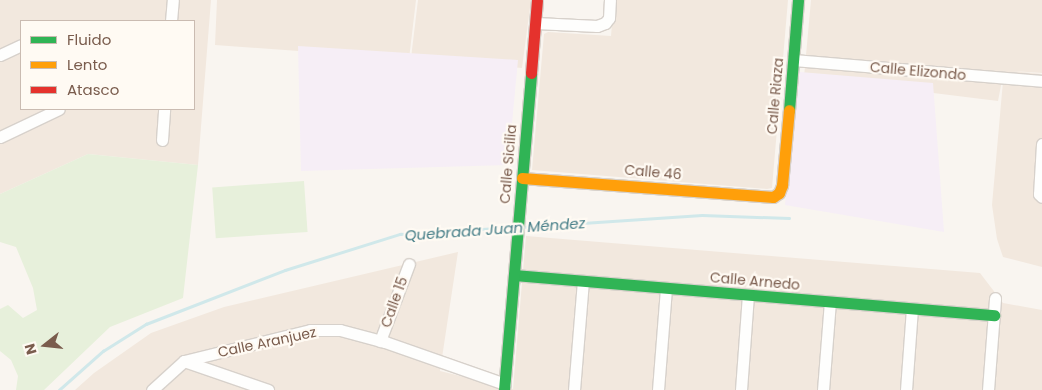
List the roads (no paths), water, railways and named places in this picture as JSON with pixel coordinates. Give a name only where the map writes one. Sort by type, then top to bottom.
[{"type":"street","points":[[171,20],[173,0]]},
{"type":"street","name":"Calle Sicilia","points":[[504,387],[538,0]]},
{"type":"street","points":[[536,23],[597,26],[605,23],[609,18],[610,0]]},
{"type":"street","name":"Calle Riaza","points":[[779,193],[782,186],[798,0]]},
{"type":"street","points":[[0,55],[20,45]]},
{"type":"street","name":"Calle Elizondo","points":[[793,60],[1042,81]]},
{"type":"street","points":[[0,137],[57,110]]},
{"type":"street","points":[[162,140],[164,110]]},
{"type":"street","points":[[1042,146],[1039,194],[1042,197]]},
{"type":"street","name":"Calle 46","points":[[522,178],[773,197],[779,193]]},
{"type":"street","name":"Calle 15","points":[[380,341],[409,264]]},
{"type":"street","name":"Calle Arnedo","points":[[514,275],[994,315]]},
{"type":"street","points":[[574,390],[583,281]]},
{"type":"street","points":[[658,390],[666,288]]},
{"type":"street","points":[[741,390],[748,295]]},
{"type":"street","points":[[988,390],[995,298]]},
{"type":"street","points":[[823,390],[830,302]]},
{"type":"street","points":[[906,390],[912,309]]},
{"type":"street","name":"Calle Aranjuez","points":[[152,390],[184,361],[310,330],[340,330],[380,341],[504,387]]},
{"type":"street","points":[[184,361],[268,390]]},
{"type":"waterway","name":"Quebrada Juan Méndez","points":[[523,227],[702,215],[789,218]]},
{"type":"waterway","name":"Quebrada Juan Méndez","points":[[59,390],[103,351],[146,324],[285,270],[400,234],[513,227]]}]
